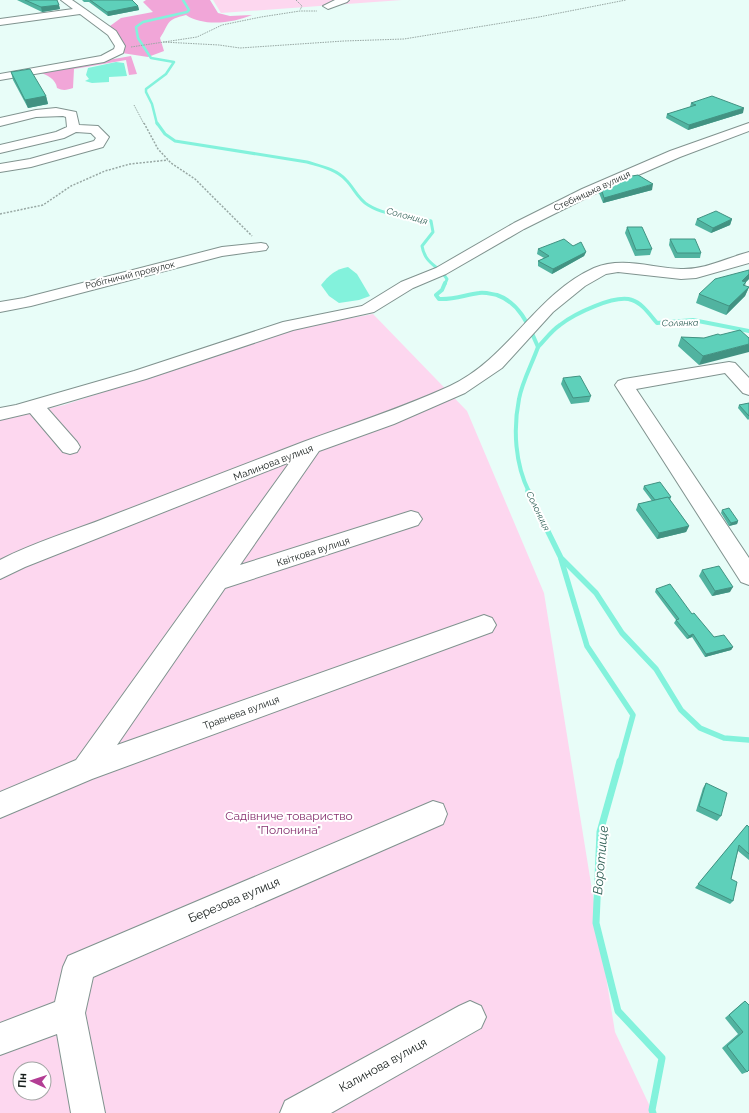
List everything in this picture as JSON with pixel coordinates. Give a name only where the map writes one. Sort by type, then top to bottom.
[{"type":"street","points":[[0,77],[97,60],[113,56],[119,51],[120,46],[112,33],[66,0]]},
{"type":"street","points":[[328,6],[344,0]]},
{"type":"street","points":[[0,22],[82,11]]},
{"type":"street","points":[[0,122],[49,112],[63,112],[72,115],[73,128]]},
{"type":"street","name":"Стебницька вулиця","points":[[0,414],[34,406],[140,375],[289,326],[368,309],[407,285],[442,271],[519,226],[586,192],[675,154],[749,127]]},
{"type":"street","points":[[0,149],[60,135],[73,128],[94,129],[103,138],[100,144],[91,148],[1,169]]},
{"type":"street","name":"Робітничий провулок","points":[[0,307],[32,301],[222,252],[258,247]]},
{"type":"street","name":"Малинова вулиця","points":[[0,570],[17,561],[312,446],[386,420],[459,389],[496,364],[548,309],[578,283],[601,272],[618,267],[680,274],[696,273],[738,262],[749,257]]},
{"type":"street","points":[[749,389],[729,367],[624,385],[749,576]]},
{"type":"street","points":[[34,406],[70,447]]},
{"type":"street","points":[[85,769],[312,446]]},
{"type":"street","name":"Квіткова вулиця","points":[[215,582],[411,519]]},
{"type":"street","name":"Травнева вулиця","points":[[0,805],[85,769],[484,624]]},
{"type":"street","name":"Березова вулиця","points":[[69,1013],[79,967],[433,814]]},
{"type":"street","points":[[0,1039],[69,1013],[88,1113]]},
{"type":"street","name":"Калинова вулиця","points":[[297,1113],[470,1017]]},
{"type":"path","points":[[296,0],[302,6],[300,11]]},
{"type":"path","points":[[163,42],[219,45],[240,48],[344,41],[404,39],[539,17],[626,0]]},
{"type":"path","points":[[137,46],[196,37],[228,24],[300,11],[322,11],[328,6]]},
{"type":"path","points":[[134,105],[158,149],[168,160],[195,179],[254,237],[258,247]]},
{"type":"path","points":[[0,214],[48,202],[69,187],[84,179],[106,171],[137,162],[168,160]]},
{"type":"green space","points":[[213,0],[402,0],[221,13]]},
{"type":"green space","name":"Садівниче товариство \"Полонина\"","points":[[373,314],[467,411],[544,593],[615,1032],[653,1113],[0,1113],[0,419],[64,405],[302,327]]},
{"type":"shaded area","points":[[146,0],[210,0],[218,13],[230,16],[252,15],[228,22],[201,21],[186,15],[179,17],[169,23],[160,38],[164,51],[148,57],[122,53],[116,33],[110,26],[121,18],[153,12],[143,2]]},
{"type":"shaded area","points":[[131,56],[137,74],[129,75],[126,60],[74,69],[73,88],[67,90],[57,88],[53,80],[39,72]]},
{"type":"shaded area","points":[[116,62],[124,63],[127,76],[109,77],[109,82],[92,83],[85,81],[89,79],[86,75],[88,68]]},
{"type":"shaded area","points":[[348,267],[357,274],[370,296],[359,300],[339,303],[329,296],[321,285],[333,273]]},
{"type":"building","points":[[25,0],[57,0],[59,5],[41,7]]},
{"type":"building","points":[[90,0],[132,0],[138,6],[107,12]]},
{"type":"building","points":[[30,69],[46,96],[25,100],[11,72]]},
{"type":"building","points":[[712,96],[744,108],[689,125],[667,114],[696,105],[691,103]]},
{"type":"building","points":[[638,175],[653,184],[604,198],[601,188],[626,177]]},
{"type":"building","points":[[716,211],[732,219],[713,228],[697,219]]},
{"type":"building","points":[[627,227],[642,227],[652,249],[636,250]]},
{"type":"building","points":[[564,239],[573,246],[581,242],[586,252],[553,269],[538,261],[549,256],[538,249]]},
{"type":"building","points":[[670,239],[695,239],[701,253],[677,253]]},
{"type":"building","points":[[749,270],[749,274],[742,281],[746,282],[743,285],[749,287],[729,306],[699,294],[715,279]]},
{"type":"building","points":[[740,330],[749,338],[749,344],[703,356],[681,337],[704,338]]},
{"type":"building","points":[[580,376],[591,396],[573,398],[563,378]]},
{"type":"building","points":[[749,403],[749,416],[739,405]]},
{"type":"building","points":[[660,482],[671,497],[655,500],[644,486]]},
{"type":"building","points":[[668,497],[689,526],[659,533],[638,504]]},
{"type":"building","points":[[729,508],[738,521],[731,523],[722,510]]},
{"type":"building","points":[[719,566],[733,587],[715,591],[702,570]]},
{"type":"building","points":[[670,584],[692,614],[694,613],[714,637],[724,635],[733,647],[706,654],[693,634],[689,636],[676,620],[679,619],[656,589]]},
{"type":"building","points":[[706,783],[727,793],[721,816],[699,806]]},
{"type":"building","points":[[747,825],[749,827],[749,854],[739,845],[731,879],[737,882],[733,901],[698,884]]},
{"type":"building","points":[[745,1001],[749,1005],[749,1070],[747,1072],[727,1046],[743,1032],[729,1015]]},
{"type":"waterway","name":"Солониця","points":[[157,124],[152,104],[146,89],[166,74],[174,62],[151,58],[138,38],[136,27],[143,22],[187,12],[189,10],[183,0]]},
{"type":"waterway","name":"Солониця","points":[[157,123],[165,134],[175,141],[307,162],[328,168],[342,176],[361,200],[375,209],[391,214],[431,221],[433,232],[422,246],[429,261],[447,279],[445,284]]},
{"type":"waterway","name":"Солониця","points":[[445,283],[442,290],[436,295],[439,299],[481,293],[497,295],[505,299],[518,309],[523,316],[538,347]]},
{"type":"waterway","name":"Солянка","points":[[538,347],[557,327],[584,311],[605,302],[625,299],[632,300],[639,304],[657,323],[693,320],[749,331]]},
{"type":"waterway","name":"Солониця","points":[[529,492],[524,481],[518,458],[516,446],[516,422],[520,393],[538,347]]},
{"type":"waterway","name":"Солониця","points":[[528,491],[561,558],[596,593],[622,633],[656,669],[681,710],[700,728],[724,738],[749,740]]},
{"type":"waterway","name":"Воротище","points":[[561,559],[587,646],[633,715],[620,762]]},
{"type":"waterway","name":"Воротище","points":[[620,761],[600,832],[596,923],[618,1011],[662,1058],[652,1110],[653,1113]]}]
